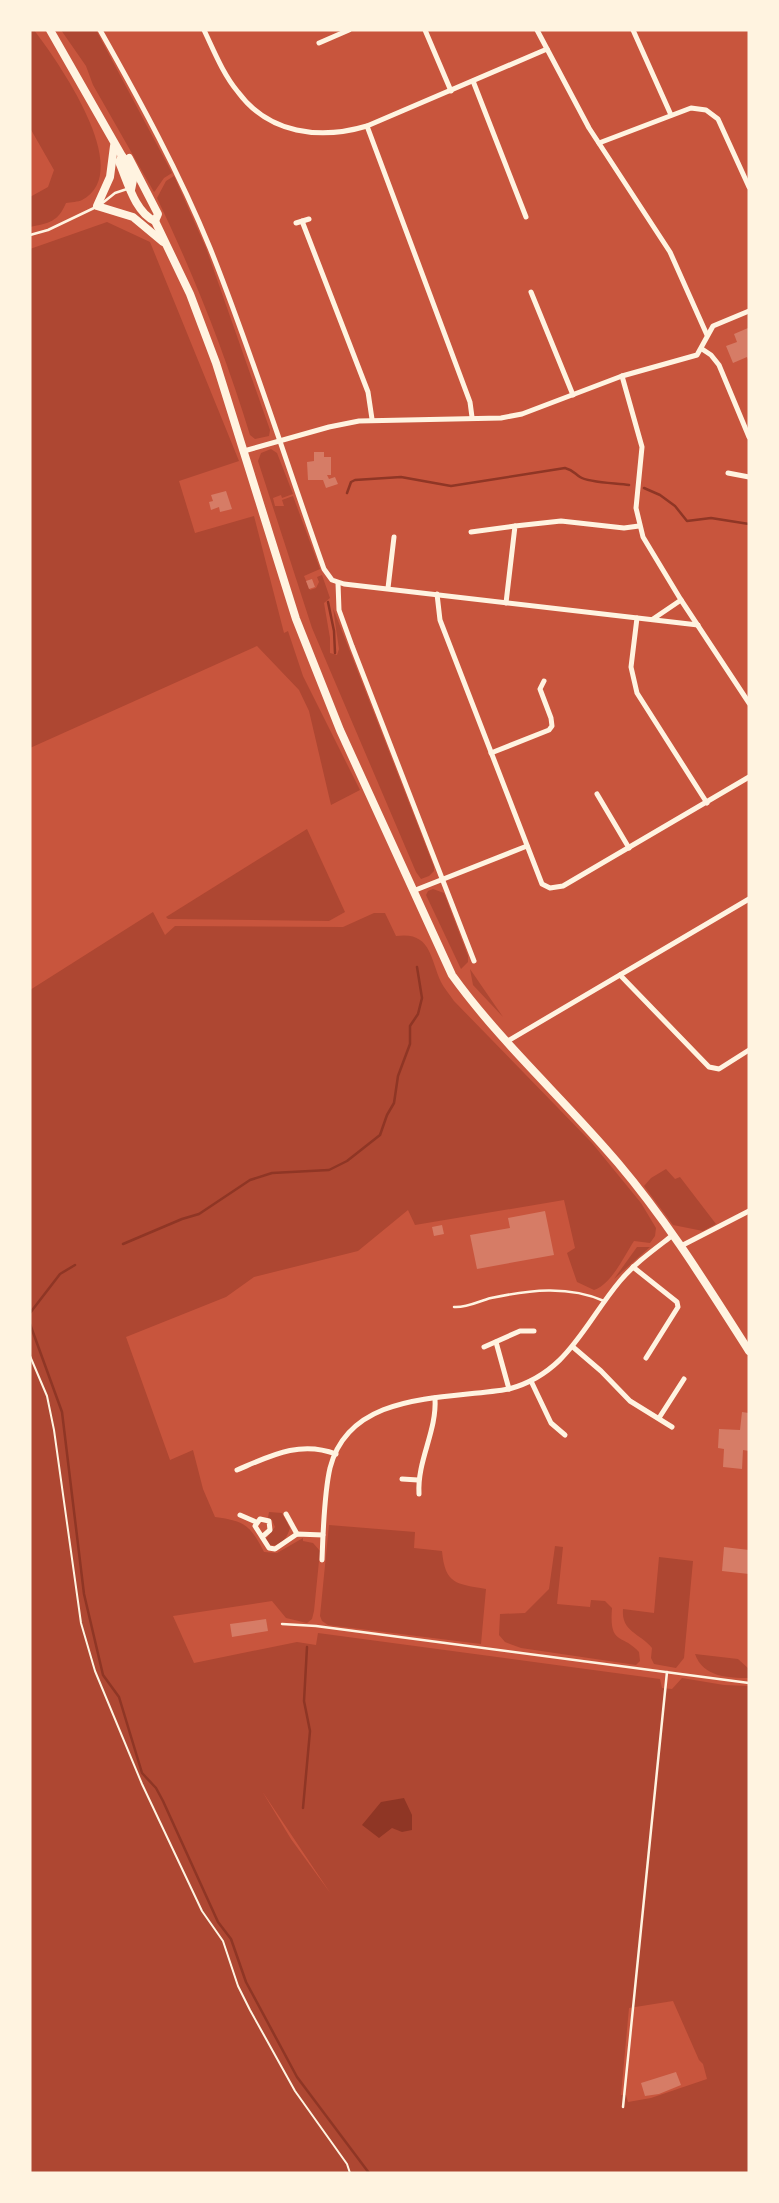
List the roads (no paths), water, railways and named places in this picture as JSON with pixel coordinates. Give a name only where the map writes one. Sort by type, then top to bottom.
[{"type":"main road","points":[[50,30],[121,156],[128,158],[148,194],[158,214],[155,221]]},
{"type":"main road","points":[[114,144],[110,177],[97,206],[133,217],[166,244]]},
{"type":"main road","points":[[121,156],[119,162],[131,190],[148,218],[155,221],[203,326],[296,619],[340,730],[452,975],[474,1007],[587,1127],[674,1234],[749,1351]]},
{"type":"main road","points":[[131,190],[148,194]]},
{"type":"street","points":[[100,30],[167,152],[209,246],[324,569],[332,580],[338,583],[698,625]]},
{"type":"street","points":[[204,30],[228,78],[247,103],[290,130],[320,134],[367,126],[547,48]]},
{"type":"street","points":[[319,43],[349,30]]},
{"type":"street","points":[[425,30],[451,91]]},
{"type":"street","points":[[537,30],[599,143],[670,252],[707,335]]},
{"type":"street","points":[[633,30],[671,115]]},
{"type":"street","points":[[474,81],[526,217]]},
{"type":"street","points":[[599,143],[691,108],[706,110],[713,114],[723,127],[749,187]]},
{"type":"street","points":[[367,126],[470,402],[472,417]]},
{"type":"street","points":[[309,219],[299,222],[368,393],[372,419]]},
{"type":"street","points":[[531,292],[573,395]]},
{"type":"street","points":[[244,451],[329,426],[372,419],[500,418],[522,414],[622,376],[697,355],[713,326],[749,311]]},
{"type":"street","points":[[702,349],[719,365],[749,437]]},
{"type":"street","points":[[622,376],[642,447],[636,508],[639,526],[648,547],[749,704]]},
{"type":"street","points":[[728,473],[749,477]]},
{"type":"street","points":[[471,532],[561,521],[624,528],[639,526]]},
{"type":"street","points":[[506,603],[515,526]]},
{"type":"street","points":[[388,588],[394,537]]},
{"type":"street","points":[[338,583],[339,610],[474,961]]},
{"type":"street","points":[[437,594],[440,620],[542,884],[550,888],[563,886],[749,777]]},
{"type":"street","points":[[653,619],[681,600]]},
{"type":"street","points":[[637,618],[631,667],[637,693],[707,803]]},
{"type":"street","points":[[491,752],[549,730],[552,726],[540,689],[544,681]]},
{"type":"street","points":[[531,687],[540,689]]},
{"type":"street","points":[[597,794],[629,848]]},
{"type":"street","points":[[412,891],[527,846]]},
{"type":"street","points":[[506,1042],[749,899]]},
{"type":"street","points":[[620,975],[709,1067],[719,1069],[749,1050]]},
{"type":"street","points":[[681,1246],[749,1211]]},
{"type":"street","points":[[322,1560],[330,1469],[335,1454],[348,1433],[366,1418],[399,1405],[509,1388],[531,1381],[555,1365],[573,1347],[604,1301],[633,1267],[674,1234]]},
{"type":"street","points":[[633,1267],[677,1301],[678,1307],[646,1358]]},
{"type":"street","points":[[484,1347],[520,1331],[534,1331]]},
{"type":"street","points":[[496,1342],[509,1388]]},
{"type":"street","points":[[573,1347],[630,1401],[672,1427]]},
{"type":"street","points":[[659,1418],[684,1379]]},
{"type":"street","points":[[531,1381],[551,1423],[565,1435]]},
{"type":"street","points":[[419,1494],[418,1480],[422,1457],[434,1426],[435,1398]]},
{"type":"street","points":[[237,1470],[302,1447],[318,1448],[335,1454]]},
{"type":"street","points":[[402,1479],[418,1480]]},
{"type":"street","points":[[286,1514],[300,1534]]},
{"type":"street","points":[[240,1515],[256,1522],[265,1519],[269,1521],[270,1530],[262,1537]]},
{"type":"street","points":[[256,1522],[256,1531],[269,1548],[275,1549],[300,1534],[323,1535]]},
{"type":"lane","points":[[30,235],[48,230],[106,202],[115,193],[131,190]]},
{"type":"lane","points":[[454,1307],[462,1308],[489,1299],[534,1291],[572,1291],[604,1301]]},
{"type":"lane","points":[[282,1624],[316,1626],[749,1683]]},
{"type":"lane","points":[[623,2107],[667,1672]]},
{"type":"waterway","points":[[347,493],[351,482],[355,480],[401,477],[451,486],[565,468],[590,481],[629,485]]},
{"type":"waterway","points":[[644,488],[675,506],[687,521],[711,518],[749,524]]},
{"type":"waterway","points":[[328,602],[335,653]]},
{"type":"waterway","points":[[123,1244],[199,1214],[250,1180],[272,1173],[329,1170],[347,1161],[380,1135],[394,1103],[398,1076],[410,1044],[410,1026],[418,1014],[422,998],[417,967]]},
{"type":"waterway","points":[[30,1313],[60,1274],[75,1265]]},
{"type":"waterway","points":[[30,1324],[62,1412],[84,1594],[103,1675],[119,1697],[142,1773],[156,1788],[163,1801],[218,1922],[231,1939],[246,1982],[297,2077],[369,2173]]},
{"type":"waterway","points":[[303,1808],[310,1731],[304,1701],[307,1647]]}]
